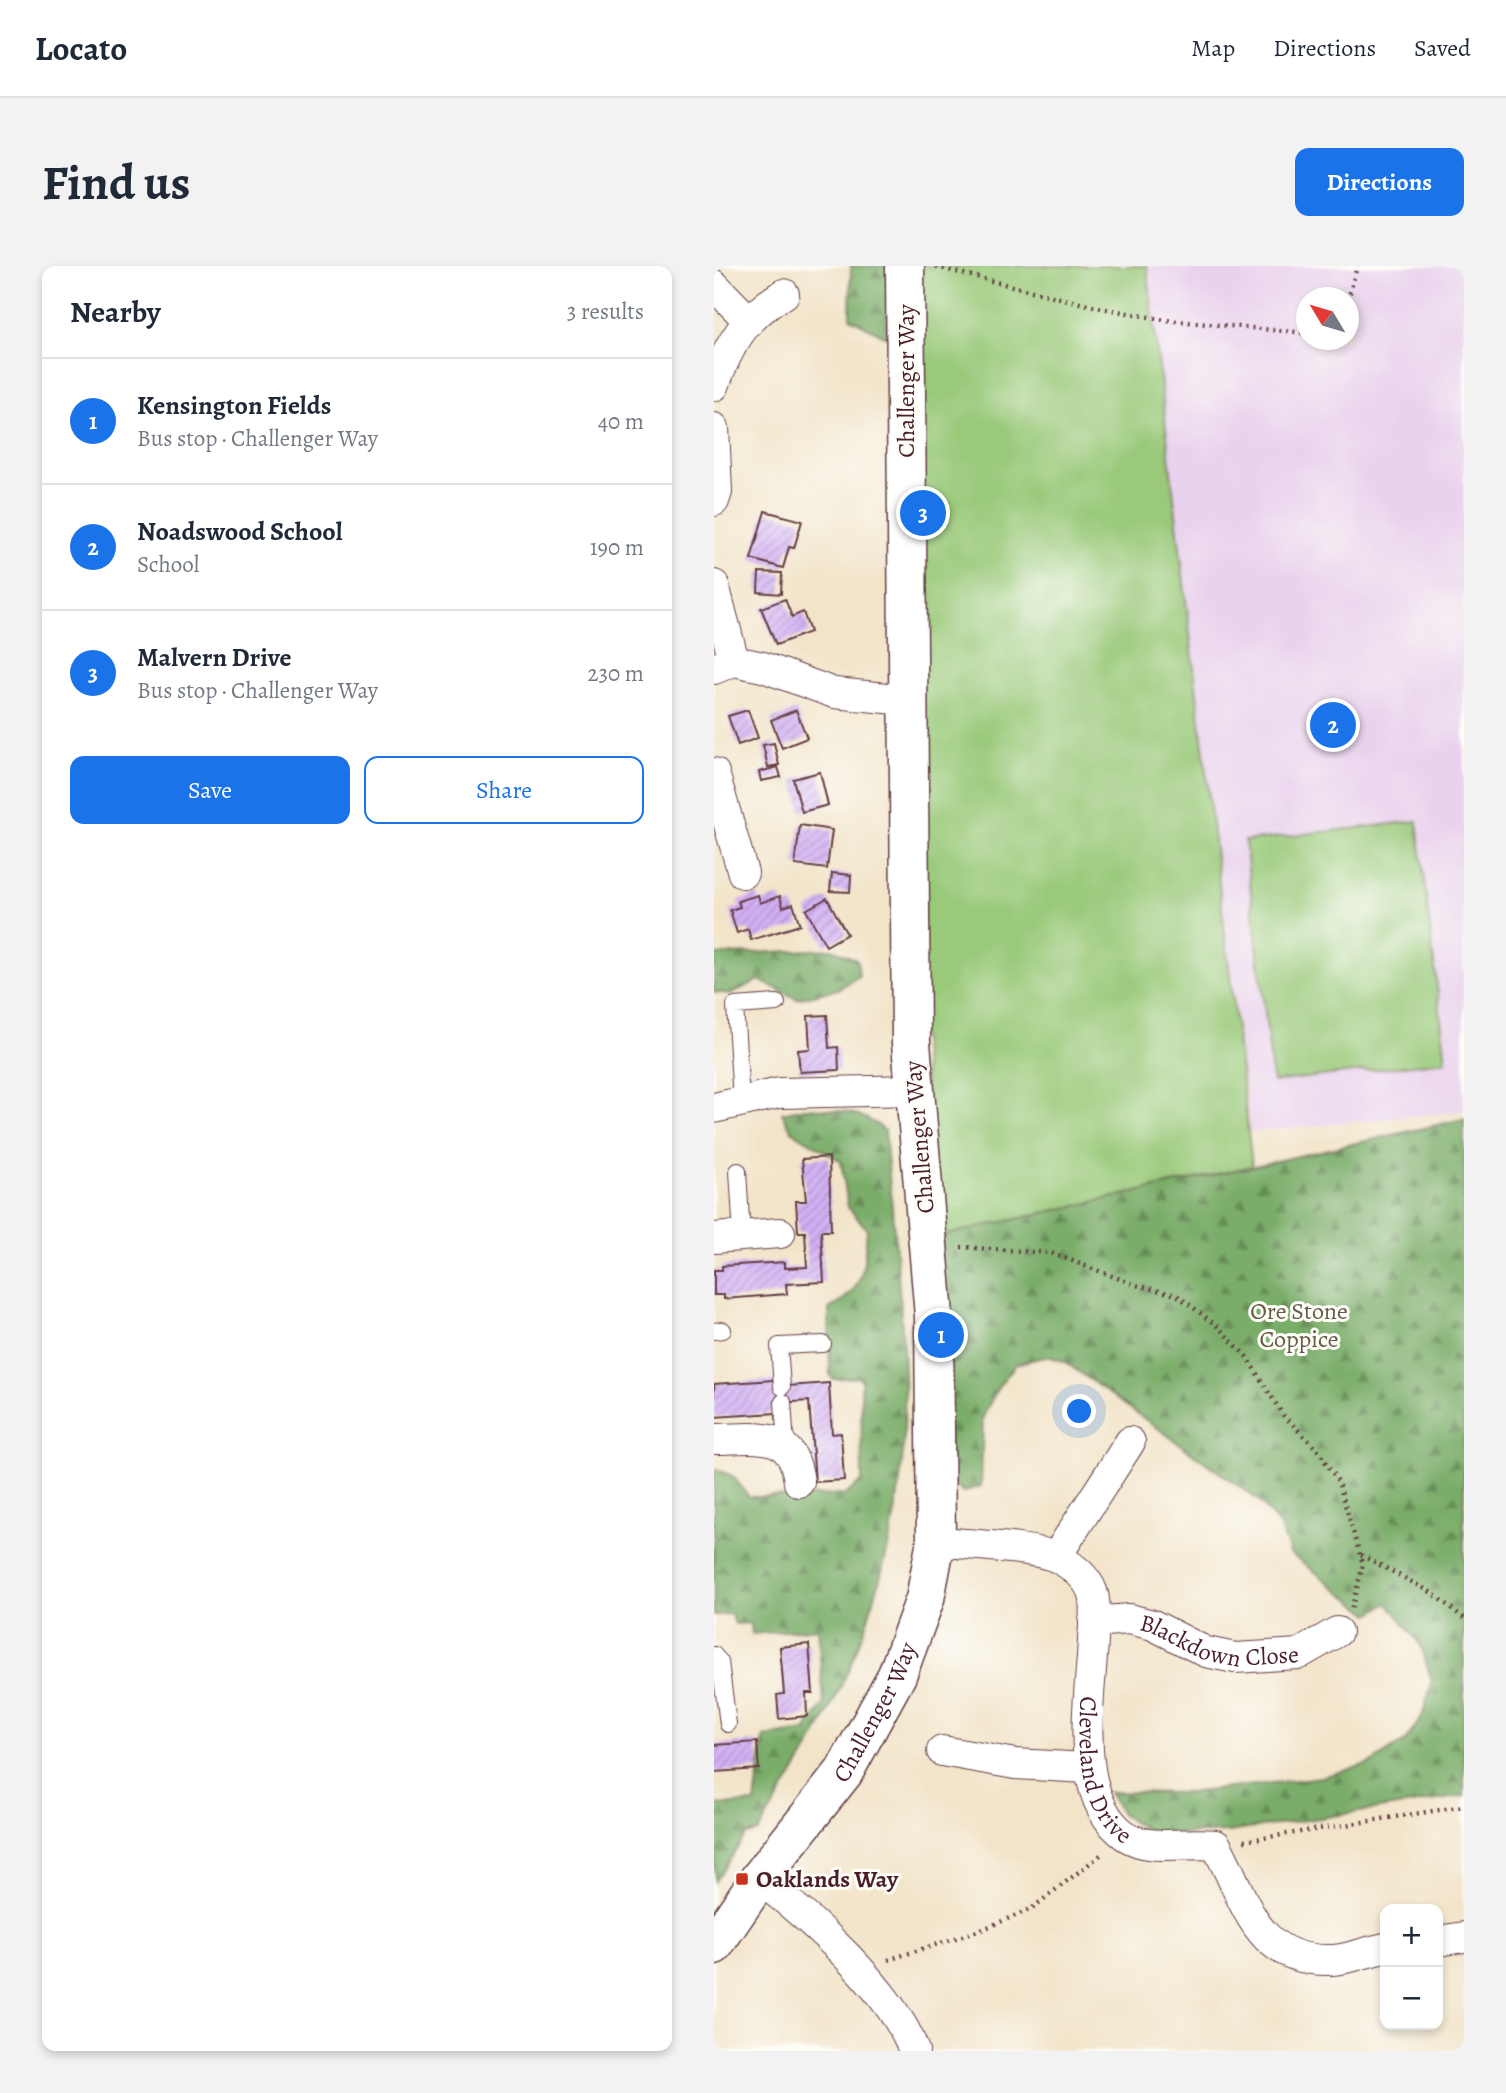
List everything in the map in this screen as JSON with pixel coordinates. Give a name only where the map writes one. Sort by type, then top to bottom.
[{"type":"street","name":"Challenger Way","points":[[714,1945],[759,1880],[844,1772],[897,1675],[925,1599],[936,1541],[934,1316],[911,1043],[905,266]]},
{"type":"street","points":[[714,285],[748,320]]},
{"type":"street","points":[[714,386],[725,355],[748,320],[764,305],[785,295]]},
{"type":"street","points":[[714,428],[717,492],[714,500]]},
{"type":"street","points":[[714,585],[724,665],[763,667],[834,692],[908,700]]},
{"type":"street","points":[[714,773],[743,873]]},
{"type":"street","points":[[728,1104],[779,1093],[825,1089],[915,1090]]},
{"type":"street","points":[[728,1237],[780,1233]]},
{"type":"street","points":[[714,1439],[764,1439],[786,1445],[797,1463],[799,1482]]},
{"type":"street","points":[[936,1541],[1056,1557],[1130,1442]]},
{"type":"street","name":"Cleveland Drive","points":[[1056,1557],[1078,1571],[1092,1592],[1094,1622],[1088,1768],[1097,1798],[1127,1837],[1153,1844],[1195,1842],[1216,1845]]},
{"type":"street","name":"Blackdown Close","points":[[1094,1622],[1129,1619],[1153,1625],[1206,1652],[1235,1658],[1298,1654],[1337,1632]]},
{"type":"street","points":[[942,1751],[1014,1763],[1088,1768]]},
{"type":"street","points":[[1216,1845],[1258,1931],[1280,1949],[1306,1959],[1336,1960],[1380,1949]]},
{"type":"street","points":[[759,1880],[781,1895],[891,2006],[914,2051]]},
{"type":"street","points":[[1443,1940],[1464,1937]]},
{"type":"lane","points":[[728,1104],[734,1006],[777,1003]]},
{"type":"lane","points":[[728,1237],[738,1171]]},
{"type":"lane","points":[[786,1445],[779,1346],[823,1344]]},
{"type":"lane","points":[[714,1655],[720,1662],[728,1724]]},
{"type":"path","points":[[930,266],[1096,307],[1166,320],[1296,332]]},
{"type":"path","points":[[1352,287],[1357,266]]},
{"type":"path","points":[[928,1247],[1051,1253],[1136,1285],[1177,1295],[1217,1326],[1246,1356],[1283,1415],[1317,1449],[1338,1480],[1363,1565],[1355,1604],[1337,1632]]},
{"type":"path","points":[[1361,1555],[1429,1591],[1464,1618]]},
{"type":"path","points":[[1216,1845],[1464,1806]]},
{"type":"path","points":[[852,1964],[895,1959],[1031,1909],[1088,1862],[1127,1837]]},
{"type":"shaded area","points":[[1147,266],[1464,266],[1464,1111],[1250,1132]]},
{"type":"green space","points":[[851,266],[889,266],[886,337],[850,318]]},
{"type":"green space","points":[[919,266],[1147,266],[1252,1166],[936,1237],[921,1029]]},
{"type":"green space","points":[[1417,821],[1446,1061],[1273,1082],[1245,841]]},
{"type":"green space","points":[[832,949],[857,960],[859,976],[838,989],[797,999],[759,980],[730,994],[714,992],[714,955]]},
{"type":"green space","points":[[804,1108],[836,1110],[857,1115],[885,1131],[903,1357],[902,1466],[883,1569],[849,1669],[817,1733],[758,1832],[746,1835],[715,1881],[714,1805],[755,1803],[764,1737],[805,1731],[824,1705],[818,1628],[752,1634],[751,1623],[735,1624],[731,1614],[714,1615],[714,1469],[733,1476],[749,1497],[845,1495],[862,1481],[861,1377],[833,1379],[830,1375],[829,1309],[857,1285],[863,1266],[867,1229],[848,1207],[841,1161],[792,1131],[782,1113]]},
{"type":"green space","name":"Ore Stone Coppice","points":[[1464,1119],[1464,1796],[1228,1832],[1153,1832],[1121,1813],[1109,1792],[1188,1793],[1322,1777],[1371,1763],[1405,1741],[1422,1717],[1432,1682],[1421,1646],[1388,1603],[1370,1614],[1290,1553],[1280,1526],[1258,1500],[1065,1362],[1048,1356],[1016,1364],[998,1387],[983,1417],[981,1486],[963,1492],[950,1480],[936,1237]]},
{"type":"building","points":[[765,511],[802,521],[794,548],[789,547],[783,568],[751,559]]},
{"type":"building","points":[[759,572],[782,573],[781,594],[758,592]]},
{"type":"building","points":[[785,599],[792,617],[803,612],[810,632],[776,645],[761,608]]},
{"type":"building","points":[[748,710],[758,738],[738,745],[728,716]]},
{"type":"building","points":[[796,710],[807,738],[782,748],[771,720]]},
{"type":"building","points":[[774,743],[779,765],[768,767],[763,745]]},
{"type":"building","points":[[778,767],[781,777],[761,781],[759,772]]},
{"type":"building","points":[[820,772],[828,805],[802,812],[793,779]]},
{"type":"building","points":[[800,825],[832,830],[827,869],[795,865]]},
{"type":"building","points":[[832,873],[851,875],[850,892],[830,891]]},
{"type":"building","points":[[758,895],[760,903],[780,896],[783,907],[793,904],[800,925],[751,940],[748,929],[737,933],[730,910],[740,907],[738,901]]},
{"type":"building","points":[[827,898],[847,934],[826,946],[806,910]]},
{"type":"building","points":[[827,1015],[829,1048],[838,1047],[839,1070],[800,1072],[798,1050],[810,1049],[808,1016]]},
{"type":"building","points":[[829,1157],[831,1231],[821,1231],[824,1282],[786,1284],[787,1294],[724,1299],[724,1295],[714,1295],[714,1270],[722,1270],[722,1266],[785,1262],[785,1268],[807,1267],[805,1232],[798,1232],[796,1201],[806,1201],[802,1159]]},
{"type":"building","points":[[774,1380],[775,1387],[829,1383],[832,1434],[841,1433],[844,1480],[815,1482],[809,1401],[776,1403],[777,1413],[714,1417],[714,1384]]},
{"type":"building","points":[[809,1644],[813,1693],[806,1693],[807,1716],[779,1719],[777,1695],[784,1694],[780,1647]]},
{"type":"building","points":[[757,1742],[759,1769],[714,1772],[714,1745]]},
{"type":"place","name":"Malvern Drive","points":[[923,513]]},
{"type":"place","name":"Noadswood School","points":[[1333,725]]},
{"type":"place","name":"Kensington Fields","points":[[941,1335]]},
{"type":"place","name":"Oaklands Way","points":[[742,1879]]}]
